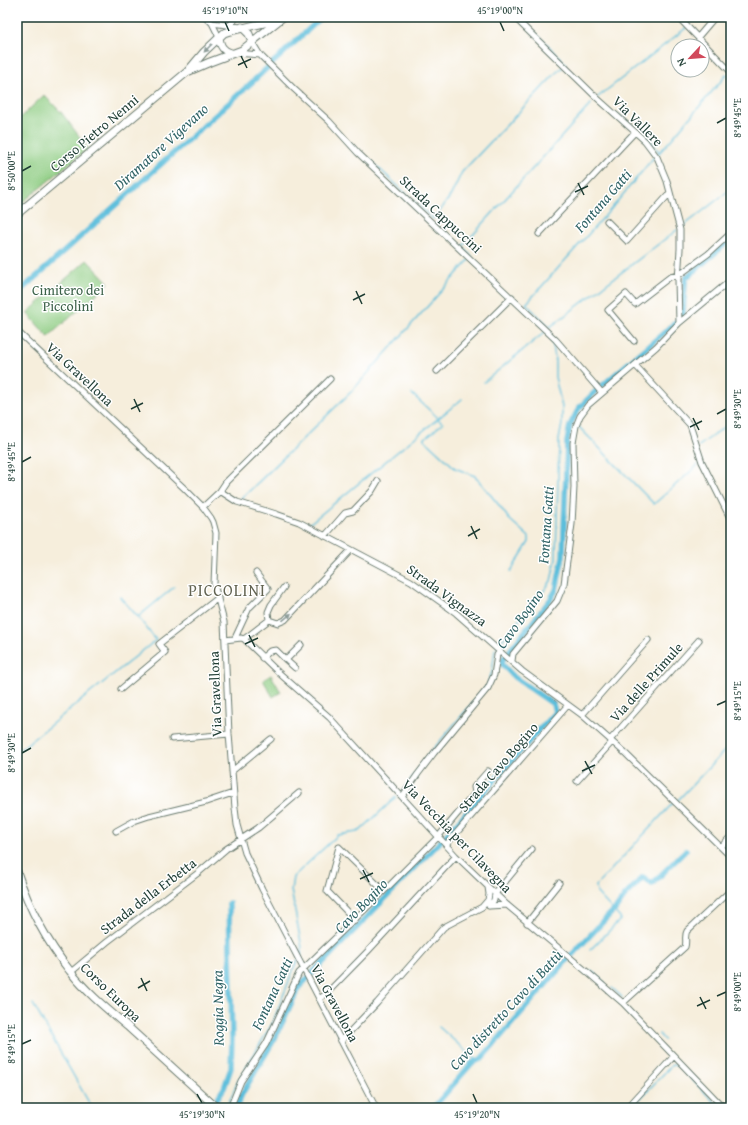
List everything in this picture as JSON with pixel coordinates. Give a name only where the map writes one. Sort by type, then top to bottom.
[{"type":"main road","name":"Corso Pietro Nenni","points":[[17,214],[187,72],[219,37],[242,27],[264,23],[282,17]]},
{"type":"main road","name":"Corso Pietro Nenni","points":[[187,72],[231,53],[242,50],[282,17]]},
{"type":"main road","points":[[242,27],[249,34],[252,42]]},
{"type":"main road","points":[[219,37],[223,50],[231,53]]},
{"type":"main road","name":"Corso Europa","points":[[17,872],[25,896],[37,922],[70,972],[92,995],[217,1108]]},
{"type":"street","points":[[206,17],[212,23],[219,37]]},
{"type":"street","points":[[229,26],[237,17]]},
{"type":"street","name":"Via Vallere","points":[[514,17],[597,98],[635,132],[654,152],[667,181],[680,230],[679,323]]},
{"type":"street","points":[[678,17],[731,72]]},
{"type":"street","points":[[698,37],[715,17]]},
{"type":"street","points":[[212,23],[242,27]]},
{"type":"street","name":"Strada Cappuccini","points":[[252,42],[260,55],[329,121],[358,153],[556,340],[602,393]]},
{"type":"street","points":[[231,53],[260,55]]},
{"type":"street","points":[[539,234],[635,132]]},
{"type":"street","points":[[607,221],[627,241],[670,193]]},
{"type":"street","points":[[634,341],[608,310],[626,294],[634,304],[670,277],[679,275],[708,254],[731,233]]},
{"type":"street","points":[[402,797],[434,753],[488,688],[494,675],[497,655],[502,653],[513,654],[557,601],[564,584],[572,524],[574,443],[576,426],[580,416],[588,405],[662,342],[679,323],[731,280]]},
{"type":"street","points":[[437,371],[512,297]]},
{"type":"street","name":"Via Gravellona","points":[[17,331],[114,421],[203,508],[213,522],[216,533],[214,584],[224,622],[233,793],[237,825],[241,840],[253,872],[376,1108]]},
{"type":"street","points":[[635,365],[690,425],[702,462],[731,520]]},
{"type":"street","points":[[203,508],[220,491],[226,482],[330,379]]},
{"type":"street","points":[[325,536],[345,513],[353,511],[372,491],[378,481]]},
{"type":"street","name":"Strada Vignazza","points":[[220,491],[237,502],[299,522],[411,580],[456,613],[522,671],[582,715],[633,761],[731,857]]},
{"type":"street","points":[[269,620],[278,623],[285,620],[351,550]]},
{"type":"street","points":[[235,638],[249,608],[268,589],[256,573]]},
{"type":"street","points":[[269,620],[268,612],[271,605],[284,587]]},
{"type":"street","points":[[121,689],[165,652],[159,644],[218,598]]},
{"type":"street","points":[[225,640],[235,638],[244,639],[269,620]]},
{"type":"street","name":"Via Vecchia per Cilavegna","points":[[244,639],[262,658],[329,717],[456,856],[527,923],[570,957],[623,1003],[724,1108]]},
{"type":"street","points":[[582,715],[648,640]]},
{"type":"street","name":"Via delle Primule","points":[[577,781],[699,640]]},
{"type":"street","points":[[286,660],[301,646]]},
{"type":"street","points":[[262,658],[270,651],[276,650],[295,668]]},
{"type":"street","name":"Strada Cavo Bogino","points":[[446,845],[568,705]]},
{"type":"street","points":[[172,739],[229,734]]},
{"type":"street","points":[[232,771],[271,739]]},
{"type":"street","points":[[230,1108],[241,1081],[266,1044],[299,973],[304,971],[438,837],[475,793],[474,787],[488,771]]},
{"type":"street","points":[[116,831],[134,821],[149,816],[206,802],[233,793]]},
{"type":"street","name":"Strada della Erbetta","points":[[70,972],[198,873],[226,849],[258,828],[299,793]]},
{"type":"street","points":[[721,847],[731,836]]},
{"type":"street","points":[[355,920],[327,891],[339,847],[384,891]]},
{"type":"street","points":[[490,906],[496,894],[532,849]]},
{"type":"street","points":[[319,1000],[368,951],[456,856]]},
{"type":"street","points":[[527,923],[558,883]]},
{"type":"street","points":[[482,907],[488,900],[488,887]]},
{"type":"street","points":[[623,1003],[684,947],[686,943],[685,934],[687,930],[731,890]]},
{"type":"street","points":[[342,1041],[444,927],[482,907],[507,905]]},
{"type":"street","points":[[627,1108],[674,1056]]},
{"type":"green space","points":[[44,95],[61,112],[88,148],[17,207],[17,121]]},
{"type":"green space","name":"Cimitero dei Piccolini","points":[[87,260],[109,283],[48,337],[27,313]]},
{"type":"green space","points":[[271,675],[281,692],[273,697],[263,680]]},
{"type":"waterway","name":"Cavo distretto Cavo di Battù","points":[[202,17],[210,25]]},
{"type":"waterway","name":"Diramatore Vigevano","points":[[17,294],[322,17]]},
{"type":"waterway","points":[[520,20],[546,43],[566,64]]},
{"type":"waterway","points":[[598,97],[686,28]]},
{"type":"waterway","points":[[370,160],[432,218],[435,218],[451,195],[462,172],[563,67]]},
{"type":"waterway","name":"Fontana Gatti","points":[[658,154],[727,74]]},
{"type":"waterway","points":[[472,256],[462,247],[591,104]]},
{"type":"waterway","points":[[618,114],[651,141],[659,152]]},
{"type":"waterway","name":"Fontana Gatti","points":[[654,157],[611,209],[526,304],[550,327],[677,230]]},
{"type":"waterway","points":[[681,228],[731,189]]},
{"type":"waterway","name":"Cavo Bogino","points":[[236,1108],[242,1094],[275,1038],[299,987],[439,843],[555,712],[553,704],[514,677],[502,664],[503,659],[550,600],[556,590],[563,556],[567,442],[570,425],[579,408],[597,390],[681,318],[683,314],[686,278],[731,239]]},
{"type":"waterway","points":[[240,500],[352,391],[469,260]]},
{"type":"waterway","points":[[484,382],[545,332]]},
{"type":"waterway","name":"Fontana Gatti","points":[[497,646],[551,581],[556,559],[559,440],[562,424],[562,407],[555,377],[555,358],[552,339]]},
{"type":"waterway","points":[[412,394],[437,417]]},
{"type":"waterway","points":[[309,524],[462,399]]},
{"type":"waterway","points":[[439,420],[443,423],[424,439],[455,468],[475,476],[509,519],[529,537],[529,542],[511,571]]},
{"type":"waterway","points":[[699,447],[731,422]]},
{"type":"waterway","name":"Cavo distretto Cavo di Battù","points":[[579,427],[654,504],[698,465]]},
{"type":"waterway","points":[[17,752],[156,640],[138,617],[174,587]]},
{"type":"waterway","points":[[120,597],[138,617]]},
{"type":"waterway","name":"Fontana Gatti","points":[[488,682],[492,672],[495,649]]},
{"type":"waterway","name":"Fontana Gatti","points":[[402,792],[429,754],[487,686]]},
{"type":"waterway","name":"Cavo distretto Cavo di Battù","points":[[678,800],[731,744]]},
{"type":"waterway","name":"Fontana Gatti","points":[[229,1102],[238,1081],[272,1024],[296,963],[301,956],[302,948],[291,890],[293,877],[338,835],[361,830],[396,797]]},
{"type":"waterway","name":"Cavo distretto Cavo di Battù","points":[[590,950],[621,919],[597,893],[596,886],[673,803]]},
{"type":"waterway","name":"Cavo distretto Cavo di Battù","points":[[615,910],[624,897],[643,877],[652,884],[686,850]]},
{"type":"waterway","name":"Roggia Negra","points":[[211,1108],[224,1088],[231,1068],[232,1039],[229,903]]},
{"type":"waterway","name":"Cavo distretto Cavo di Battù","points":[[433,1108],[472,1063],[481,1059],[568,959],[613,911]]},
{"type":"waterway","name":"Cavo distretto Cavo di Battù","points":[[591,970],[605,983]]},
{"type":"waterway","name":"Cavo distretto Cavo di Battù","points":[[612,988],[622,997]]},
{"type":"waterway","points":[[33,1004],[92,1108]]},
{"type":"waterway","points":[[439,1027],[477,1061]]},
{"type":"waterway","name":"Cavo distretto Cavo di Battù","points":[[659,1034],[664,1040]]},
{"type":"waterway","name":"Cavo distretto Cavo di Battù","points":[[631,1108],[672,1065],[679,1066],[720,1108]]},
{"type":"waterway","points":[[17,1100],[17,1108]]},
{"type":"district","name":"PICCOLINI","points":[[227,590]]}]
